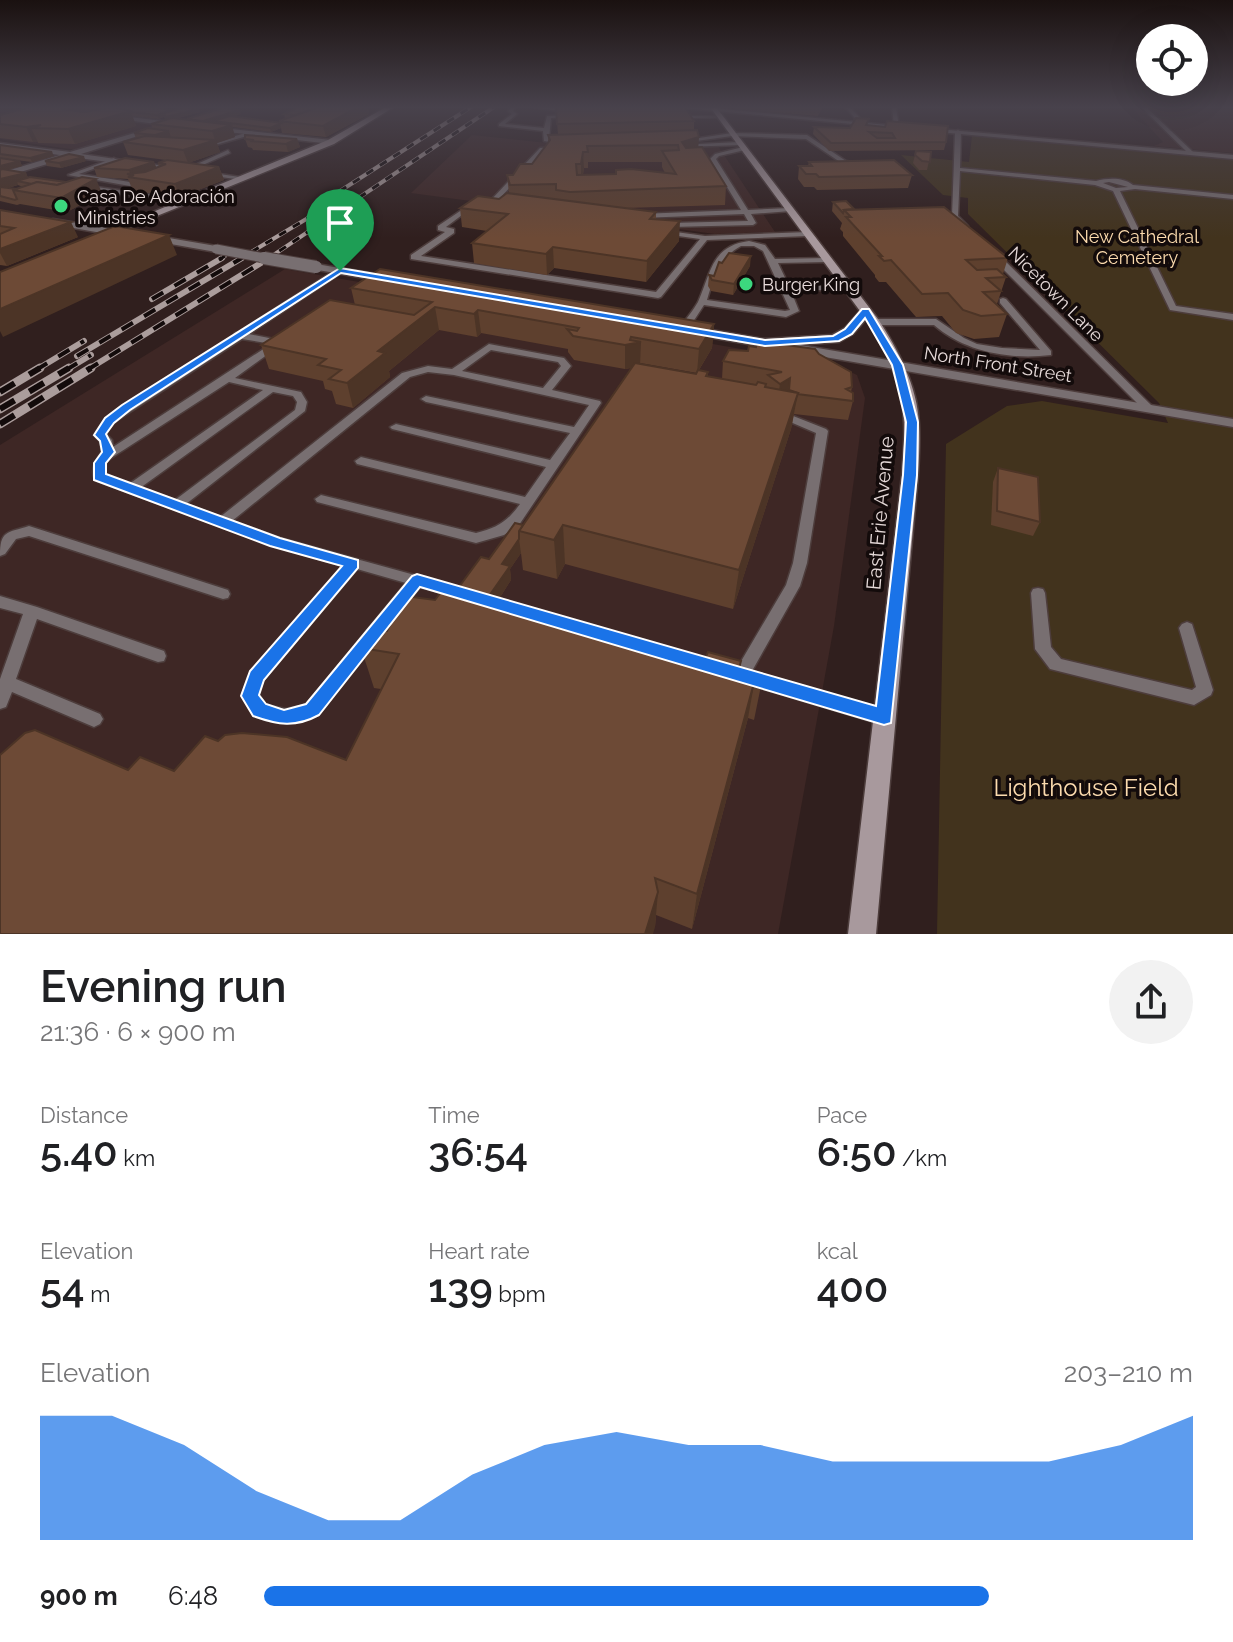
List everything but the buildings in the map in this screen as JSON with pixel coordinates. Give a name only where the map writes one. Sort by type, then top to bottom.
[{"type":"main road","points":[[83,242],[310,151]]},
{"type":"main road","name":"East Erie Avenue","points":[[744,151],[870,317],[897,365],[910,410],[912,451],[862,934]]},
{"type":"main road","points":[[765,343],[835,339],[870,317]]},
{"type":"street","points":[[44,151],[243,178]]},
{"type":"street","points":[[1,175],[82,151]]},
{"type":"street","points":[[1164,151],[1233,157]]},
{"type":"street","points":[[1,175],[34,179]]},
{"type":"street","points":[[64,184],[183,202]]},
{"type":"street","points":[[47,221],[408,282]]},
{"type":"street","name":"North Front Street","points":[[669,326],[1233,423]]},
{"type":"lane","points":[[507,203],[493,201],[541,151]]},
{"type":"lane","points":[[729,151],[713,159],[747,213]]},
{"type":"lane","points":[[827,151],[845,163],[861,163]]},
{"type":"lane","points":[[957,151],[955,216],[976,238]]},
{"type":"lane","points":[[187,170],[228,152]]},
{"type":"lane","points":[[114,160],[71,175],[130,184],[173,168]]},
{"type":"lane","points":[[957,169],[1096,183],[1115,181],[1133,187],[1233,197]]},
{"type":"lane","points":[[1096,183],[1116,190],[1133,187]]},
{"type":"lane","points":[[1116,190],[1173,308],[1233,317]]},
{"type":"lane","points":[[518,211],[472,205],[441,228],[451,231],[414,257],[658,295],[705,238]]},
{"type":"lane","points":[[635,218],[789,210]]},
{"type":"lane","points":[[658,231],[705,238],[808,234]]},
{"type":"lane","points":[[684,329],[702,302],[709,279],[728,248],[738,244],[756,244],[764,248],[795,311],[786,314],[702,302]]},
{"type":"lane","name":"Nicetown Lane","points":[[987,248],[1148,408]]},
{"type":"lane","points":[[771,261],[827,260]]},
{"type":"lane","points":[[343,271],[238,335],[109,421],[100,435],[106,440],[108,452],[100,463],[99,477],[276,542],[461,593]]},
{"type":"lane","points":[[786,289],[848,287]]},
{"type":"lane","points":[[870,317],[936,322],[952,338],[996,351],[1048,353],[1003,301]]},
{"type":"lane","points":[[105,457],[270,349],[271,341],[238,335]]},
{"type":"lane","points":[[454,372],[489,347],[561,360],[566,366],[545,392]]},
{"type":"lane","points":[[222,522],[406,375],[428,369],[454,372],[611,407]]},
{"type":"lane","points":[[177,505],[300,411],[302,402],[297,394],[227,379]]},
{"type":"lane","points":[[131,488],[271,389]]},
{"type":"lane","points":[[426,399],[577,431]]},
{"type":"lane","points":[[321,499],[476,538],[499,532],[514,522],[596,403]]},
{"type":"lane","points":[[741,675],[793,586],[800,563],[822,431],[768,410]]},
{"type":"lane","points":[[396,427],[554,465]]},
{"type":"lane","points":[[361,461],[529,502]]},
{"type":"lane","points":[[0,551],[11,536],[29,531],[223,594]]},
{"type":"lane","points":[[353,564],[256,677],[250,696],[260,711],[284,718],[301,716],[312,710],[417,580]]},
{"type":"lane","points":[[1038,593],[1043,649],[1056,664],[1194,698],[1205,690],[1187,628]]},
{"type":"lane","points":[[0,602],[158,656]]},
{"type":"lane","points":[[0,702],[32,611]]},
{"type":"lane","points":[[726,670],[884,717]]},
{"type":"lane","points":[[7,682],[94,719]]},
{"type":"shaded area","points":[[456,151],[721,151],[775,232],[715,234],[411,193]]},
{"type":"shaded area","points":[[285,269],[838,366],[857,375],[865,398],[834,626],[778,934],[0,934],[0,445]]},
{"type":"green space","name":"Lighthouse Field","points":[[970,151],[1131,151],[1233,160],[1233,934],[937,934],[946,444],[1007,406],[1042,401],[1168,423],[1159,403],[968,214],[968,198],[943,195],[901,155],[969,162]]},
{"type":"railway","points":[[326,200],[403,151]]},
{"type":"railway","points":[[269,258],[429,151]]},
{"type":"railway","points":[[238,260],[338,200]]},
{"type":"railway","points":[[152,299],[222,258]]},
{"type":"railway","points":[[77,356],[242,258]]},
{"type":"railway","points":[[87,370],[269,258]]},
{"type":"railway","points":[[36,370],[84,341]]},
{"type":"railway","points":[[66,370],[91,355]]},
{"type":"railway","points":[[0,392],[40,368]]},
{"type":"railway","points":[[0,409],[69,368]]},
{"type":"railway","points":[[0,424],[91,368]]},
{"type":"place","name":"Casa De Adoración Ministries","points":[[61,206]]},
{"type":"place","name":"Burger King","points":[[746,284]]},
{"type":"route","points":[[340,271],[765,343],[835,339],[849,331],[866,311],[889,346],[897,365],[912,422],[910,475],[884,717],[417,580],[312,710],[301,716],[284,718],[260,711],[250,696],[256,677],[353,564],[276,542],[99,477],[100,463],[108,452],[106,440],[100,435],[109,421],[126,407],[340,271]]},
{"type":"park label","name":"New Cathedral Cemetery","points":[[1137,246]]}]
